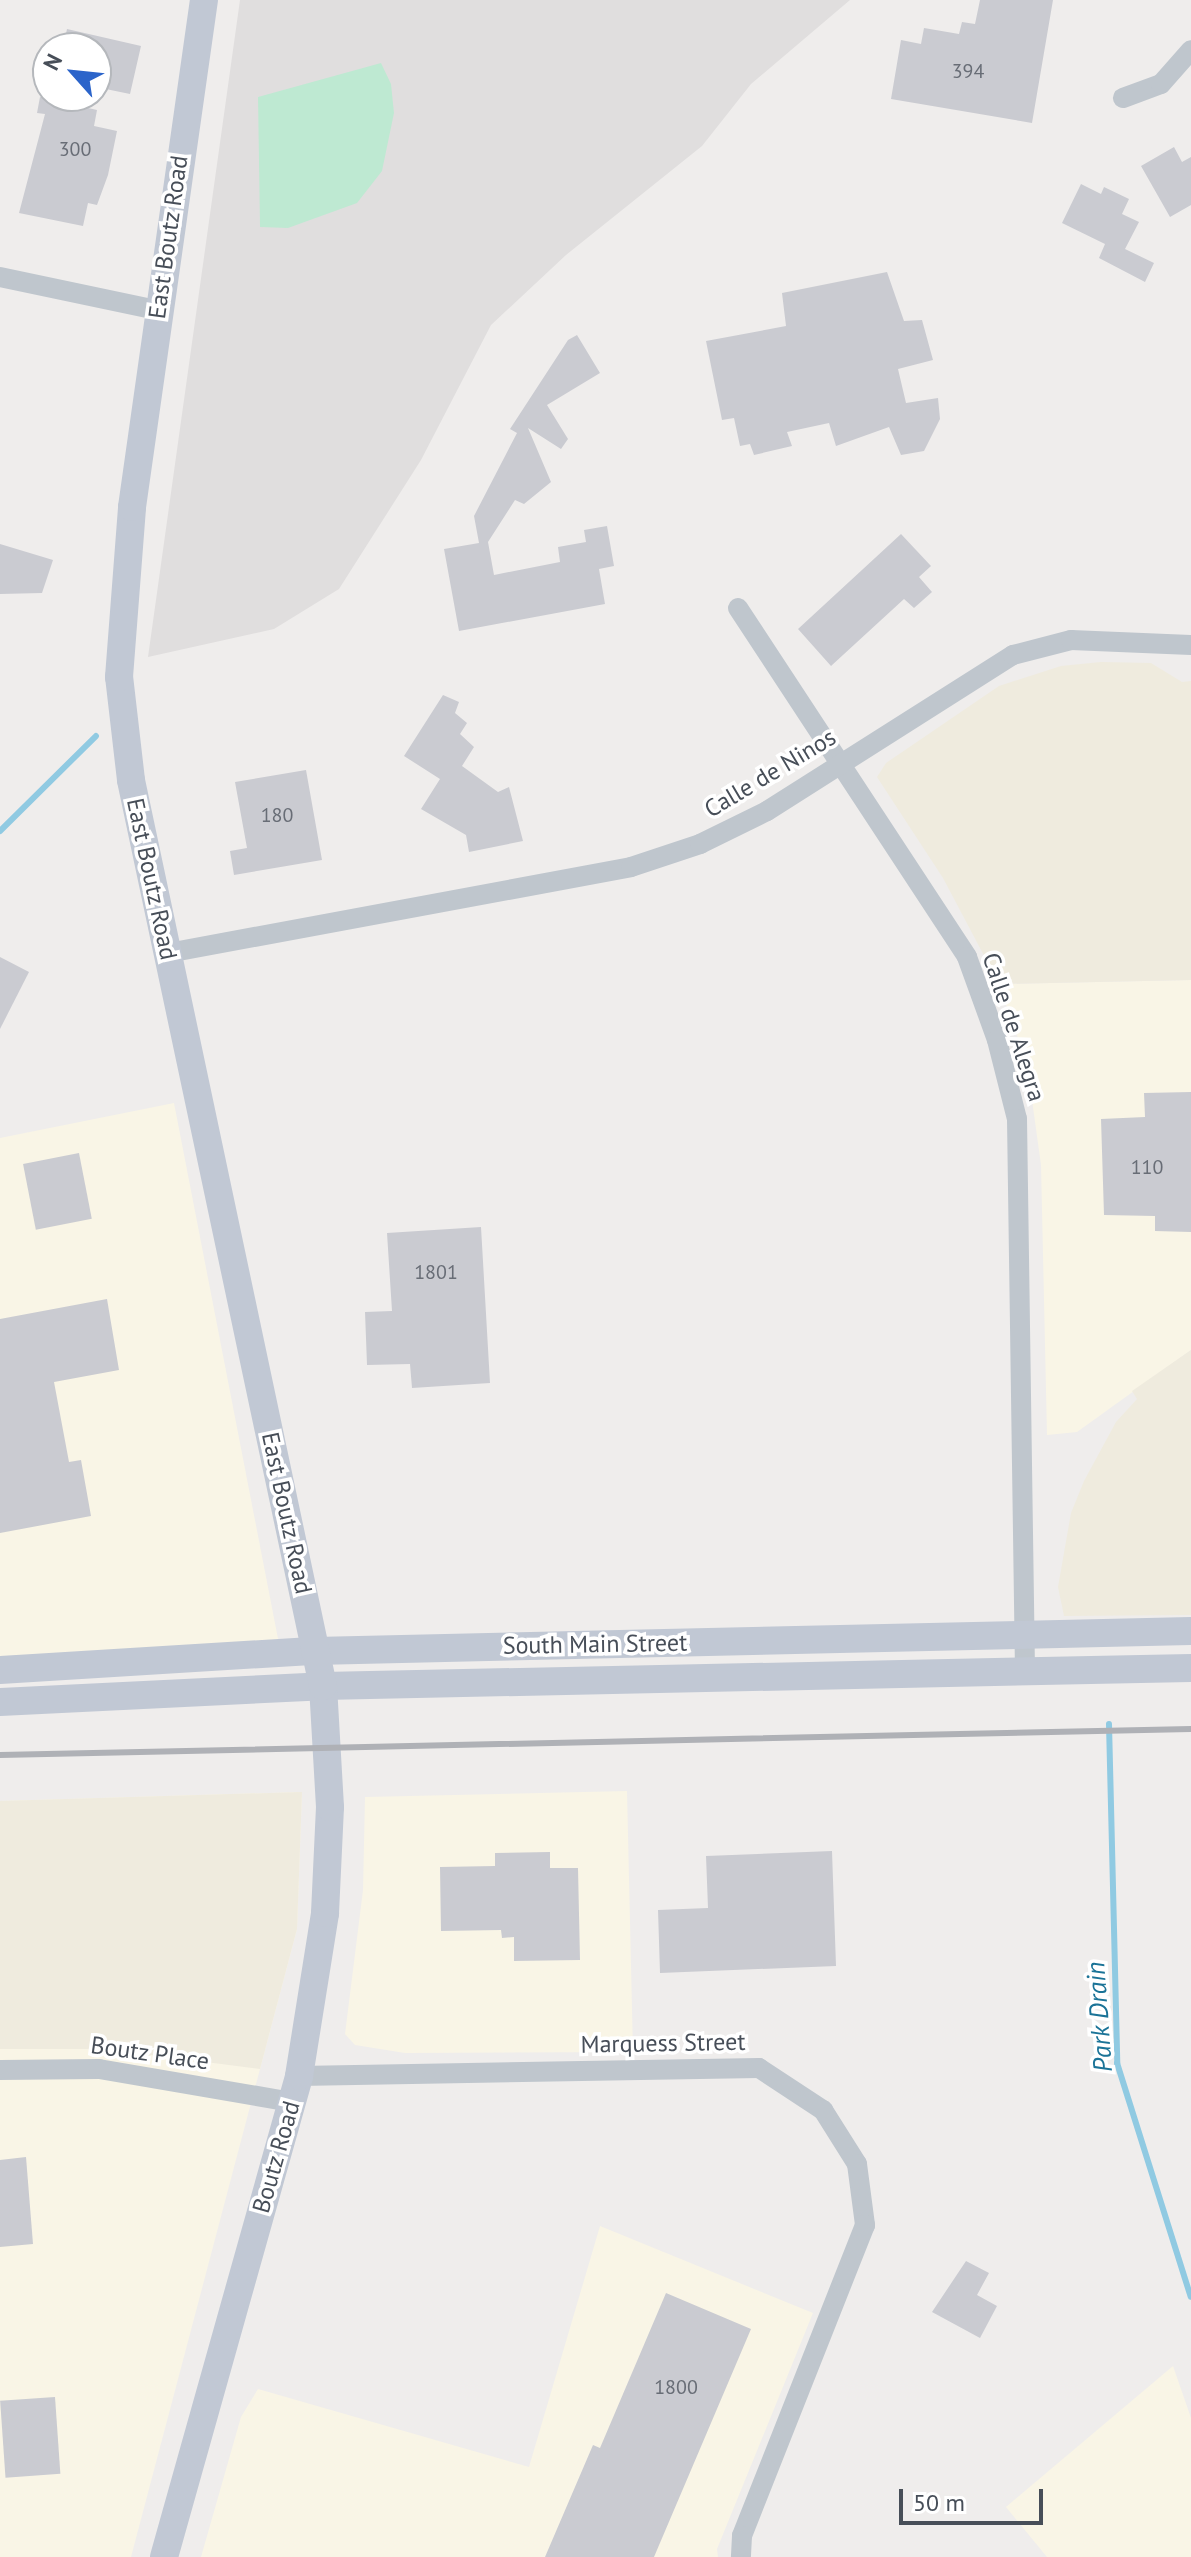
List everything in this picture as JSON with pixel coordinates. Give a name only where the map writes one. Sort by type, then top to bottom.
[{"type":"main road","name":"East Boutz Road","points":[[204,0],[157,310],[132,507],[119,677],[131,780],[323,1686],[327,1748]]},
{"type":"main road","name":"South Main Street","points":[[0,1670],[315,1651],[1191,1631]]},
{"type":"main road","name":"South Main Street","points":[[0,1702],[323,1686],[1191,1668]]},
{"type":"main road","name":"Boutz Road","points":[[164,2557],[295,2089],[325,1913],[330,1807],[327,1748]]},
{"type":"street","points":[[1123,98],[1161,84],[1191,50]]},
{"type":"street","points":[[0,277],[157,310]]},
{"type":"street","name":"Calle de Alegra","points":[[738,608],[967,957],[1017,1119],[1025,1673]]},
{"type":"street","name":"Calle de Ninos","points":[[168,953],[631,867],[700,844],[767,811],[839,762],[1013,655],[1071,640],[1191,645]]},
{"type":"street","name":"Marquess Street","points":[[295,2089],[759,2068],[823,2110],[857,2164],[865,2225],[742,2536],[741,2557]]},
{"type":"street","name":"Boutz Place","points":[[0,2070],[99,2069],[295,2089]]},
{"type":"shaded area","points":[[240,0],[850,0],[751,84],[702,146],[566,255],[491,325],[421,460],[339,589],[274,629],[148,657]]},
{"type":"shaded area","points":[[1191,980],[1191,1350],[1077,1432],[1047,1435],[1041,1165],[1027,1064],[999,984]]},
{"type":"shaded area","points":[[174,1103],[280,1649],[0,1656],[0,1138]]},
{"type":"shaded area","points":[[627,1791],[633,2052],[405,2053],[355,2045],[345,2034],[363,1890],[365,1797]]},
{"type":"shaded area","points":[[302,1792],[297,1929],[131,2557],[0,2557],[0,1801]]},
{"type":"shaded area","points":[[600,2226],[813,2313],[717,2549],[718,2557],[201,2557],[241,2417],[258,2389],[529,2467]]},
{"type":"shaded area","points":[[1173,2366],[1191,2418],[1191,2557],[1047,2557],[1006,2507]]},
{"type":"green space","points":[[381,63],[391,84],[394,113],[382,171],[357,203],[288,228],[260,227],[258,97]]},
{"type":"sand","points":[[1101,662],[1151,663],[1182,682],[1191,681],[1191,980],[999,984],[943,878],[877,777],[886,763],[999,686],[1061,666]]},
{"type":"sand","points":[[1191,1350],[1191,1615],[1064,1616],[1058,1587],[1071,1513],[1084,1481],[1116,1422],[1137,1399],[1132,1391]]},
{"type":"sand","points":[[302,1792],[297,1929],[260,2069],[105,2049],[0,2049],[0,1801]]},
{"type":"building","points":[[980,0],[1053,0],[1032,123],[891,99],[901,40],[921,44],[924,28],[959,34],[962,22],[975,24]]},
{"type":"building","points":[[112,39],[141,46],[130,94],[112,90]]},
{"type":"building","points":[[97,112],[94,126],[117,131],[108,175],[97,205],[88,203],[83,226],[19,213],[45,114],[37,113]]},
{"type":"building","points":[[1174,147],[1182,162],[1191,157],[1191,205],[1170,217],[1141,166]]},
{"type":"building","points":[[1081,184],[1101,194],[1104,187],[1129,199],[1122,214],[1139,222],[1125,249],[1154,263],[1145,282],[1099,258],[1105,244],[1062,223]]},
{"type":"building","points":[[887,272],[904,321],[922,320],[933,360],[898,369],[906,403],[938,398],[940,419],[924,451],[901,455],[889,427],[836,446],[829,423],[787,432],[792,446],[754,455],[750,444],[740,446],[734,418],[722,420],[706,341],[786,326],[782,293]]},
{"type":"building","points":[[577,335],[600,373],[547,405],[568,439],[561,449],[528,428],[551,482],[524,504],[515,500],[488,542],[494,575],[560,562],[558,547],[586,542],[584,530],[607,526],[614,566],[599,569],[605,604],[459,631],[444,549],[479,543],[474,516],[517,433],[510,429],[568,340]]},
{"type":"building","points":[[901,534],[931,566],[919,577],[932,592],[914,608],[904,599],[831,666],[798,629]]},
{"type":"building","points":[[0,544],[53,560],[42,593],[0,594]]},
{"type":"building","points":[[443,695],[459,702],[455,713],[467,723],[460,734],[474,747],[462,766],[498,792],[509,787],[523,841],[469,852],[466,835],[421,809],[440,779],[404,756]]},
{"type":"building","points":[[306,770],[322,860],[234,875],[230,851],[247,848],[235,782]]},
{"type":"building","points":[[0,957],[29,972],[0,1029]]},
{"type":"building","points":[[1191,1092],[1191,1232],[1155,1231],[1155,1216],[1104,1215],[1101,1119],[1145,1117],[1144,1093]]},
{"type":"building","points":[[79,1153],[92,1219],[36,1230],[23,1164]]},
{"type":"building","points":[[481,1227],[490,1383],[412,1388],[410,1364],[367,1365],[365,1312],[392,1311],[387,1233]]},
{"type":"building","points":[[107,1299],[119,1370],[54,1382],[69,1462],[81,1460],[91,1516],[0,1533],[0,1319]]},
{"type":"building","points":[[832,1851],[836,1966],[660,1973],[658,1910],[708,1908],[706,1856]]},
{"type":"building","points":[[550,1852],[550,1868],[578,1868],[580,1960],[514,1961],[514,1937],[502,1938],[501,1930],[441,1931],[440,1867],[495,1866],[495,1853]]},
{"type":"building","points":[[26,2157],[33,2244],[0,2247],[0,2160]]},
{"type":"building","points":[[966,2261],[989,2273],[977,2295],[997,2306],[980,2338],[932,2312]]},
{"type":"building","points":[[666,2293],[751,2329],[654,2557],[545,2557],[593,2445],[600,2448]]},
{"type":"building","points":[[55,2397],[60,2474],[6,2478],[0,2401]]},
{"type":"waterway","points":[[0,831],[96,736]]},
{"type":"waterway","name":"Park Drain","points":[[1109,1724],[1117,2063],[1191,2297]]},
{"type":"railway","points":[[0,1755],[1191,1729]]}]
